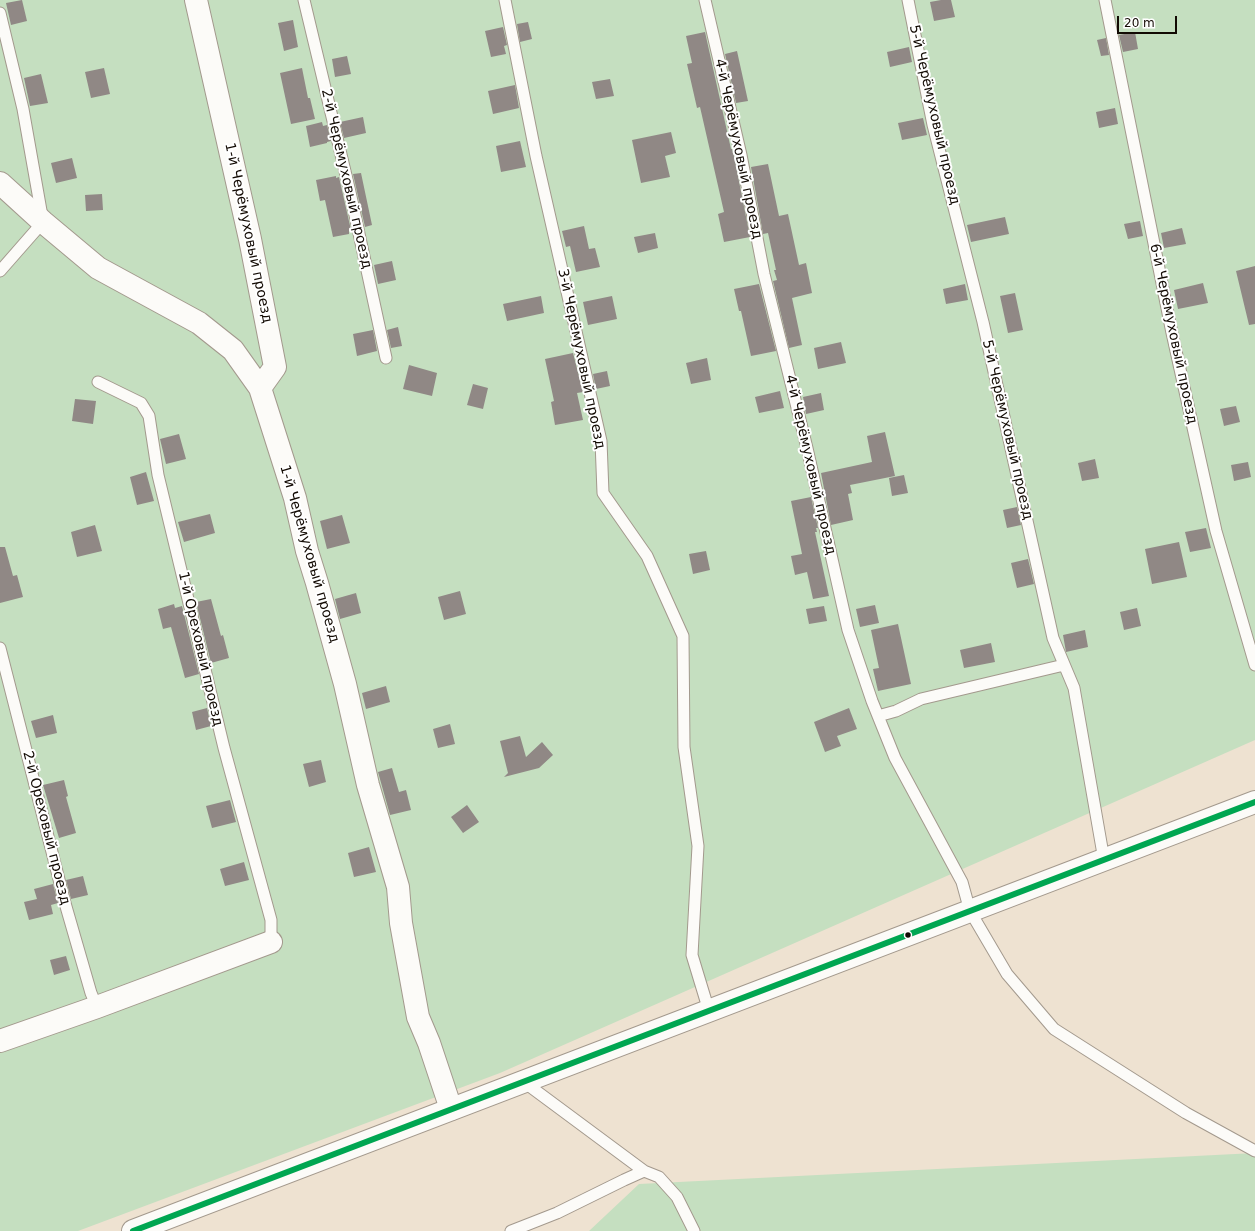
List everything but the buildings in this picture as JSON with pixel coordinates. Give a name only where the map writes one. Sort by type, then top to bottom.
[{"type":"street","name":"1-й Черёмуховый проезд","points":[[196,0],[250,239],[275,367],[260,388],[295,498],[306,551],[317,583],[345,684],[368,785],[398,887],[401,923],[418,1017],[429,1043],[451,1109]]},
{"type":"street","points":[[0,183],[98,268],[199,323],[233,350],[260,388]]},
{"type":"street","points":[[133,1231],[1255,802]]},
{"type":"street","points":[[0,1041],[97,1007],[271,942]]},
{"type":"lane","name":"2-й Черёмуховый проезд","points":[[304,0],[350,192],[386,358]]},
{"type":"lane","name":"3-й Черёмуховый проезд","points":[[505,0],[536,156],[601,441],[603,493],[647,556],[683,636],[684,747],[698,846],[692,955],[709,1011]]},
{"type":"lane","name":"4-й Черёмуховый проезд","points":[[705,0],[741,154],[764,274],[807,448],[848,630],[878,716],[895,758],[962,882],[970,911],[1007,974],[1054,1029],[1186,1113],[1255,1151]]},
{"type":"lane","name":"5-й Черёмуховый проезд","points":[[908,0],[933,125],[983,322],[1053,638],[1074,688],[1104,860]]},
{"type":"lane","name":"6-й Черёмуховый проезд","points":[[1105,0],[1173,340],[1216,531],[1255,665]]},
{"type":"lane","points":[[0,14],[23,109],[44,222],[0,271]]},
{"type":"lane","name":"1-й Ореховый проезд","points":[[98,382],[141,404],[149,416],[158,475],[224,748],[271,920],[271,942]]},
{"type":"lane","name":"2-й Ореховый проезд","points":[[0,648],[65,903],[91,994],[97,1007]]},
{"type":"lane","points":[[878,716],[896,711],[921,699],[1064,665]]},
{"type":"lane","points":[[524,1082],[644,1172],[659,1177],[677,1197],[694,1231]]},
{"type":"lane","points":[[511,1231],[557,1213],[624,1180],[644,1172]]},
{"type":"green space","points":[[0,0],[1255,0],[1255,740],[500,1073],[78,1231],[0,1231]]},
{"type":"green space","points":[[1255,1153],[1255,1231],[589,1231],[639,1184]]},
{"type":"transit line","points":[[133,1231],[1255,802]]}]
